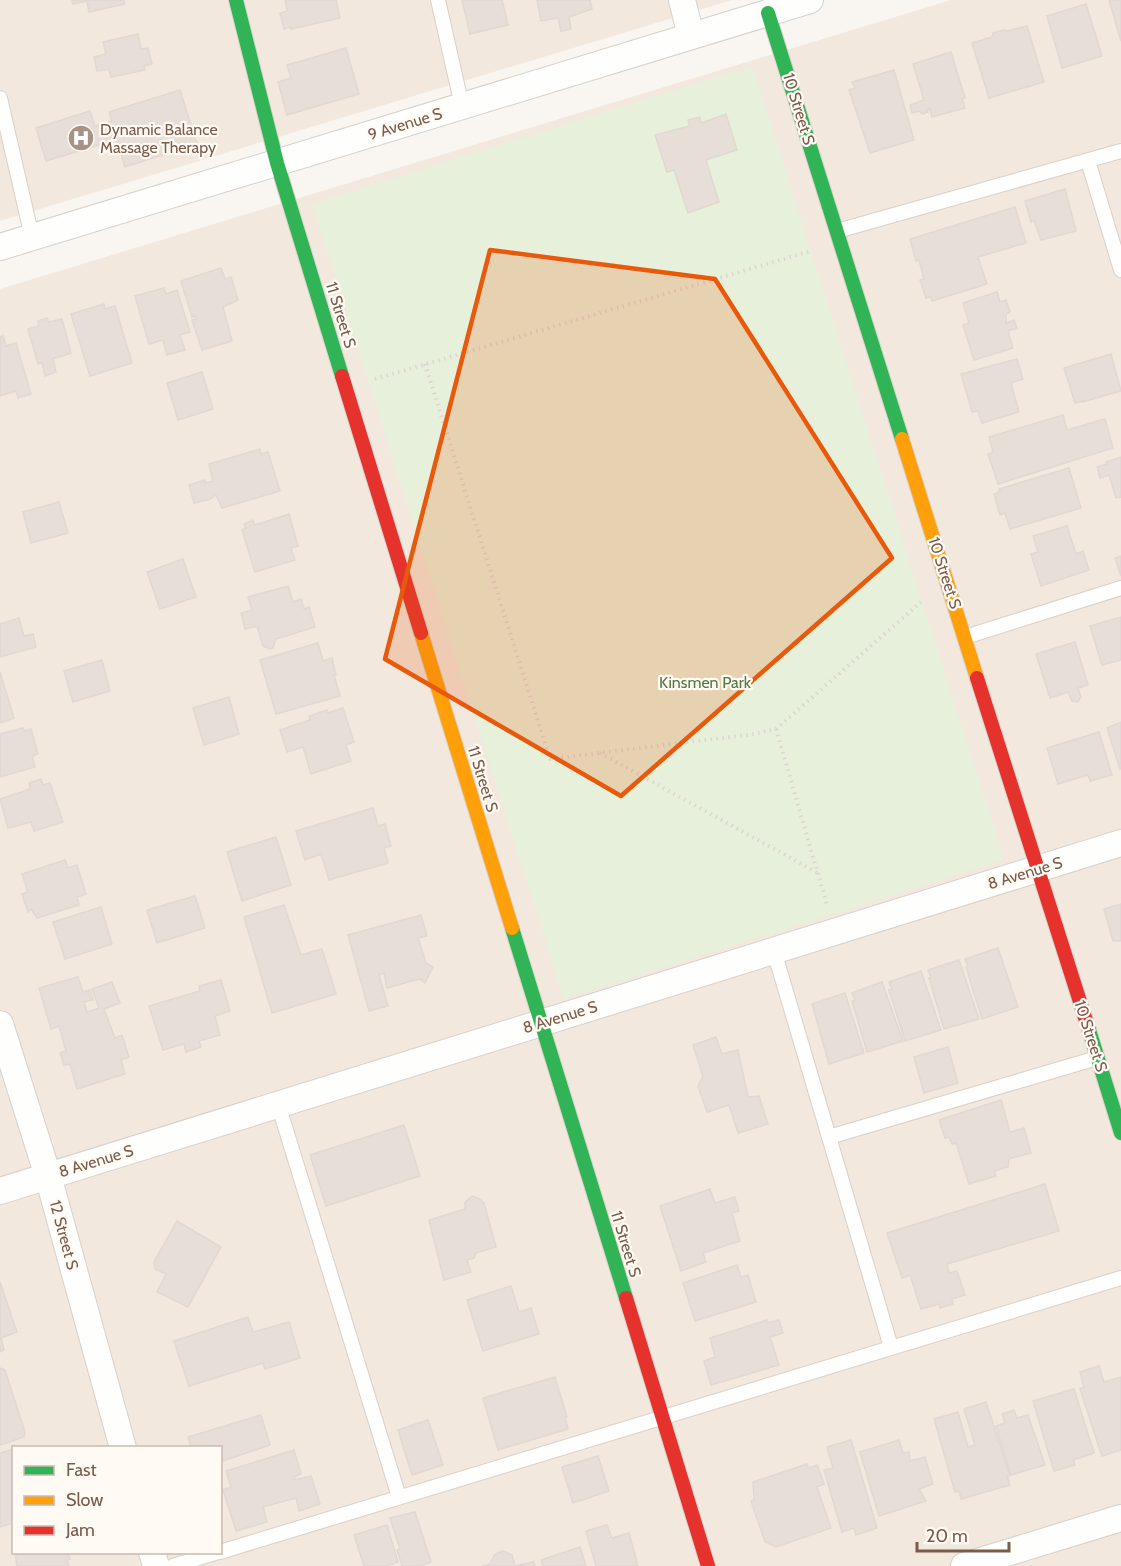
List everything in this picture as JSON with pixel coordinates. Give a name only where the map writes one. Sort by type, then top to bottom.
[{"type":"street","name":"11 Street S","points":[[236,0],[277,163],[708,1566]]},
{"type":"street","points":[[682,0],[691,36]]},
{"type":"street","name":"9 Avenue S","points":[[0,247],[810,0]]},
{"type":"street","name":"10 Street S","points":[[768,13],[1121,1133]]},
{"type":"street","name":"8 Avenue S","points":[[0,1191],[1121,843]]},
{"type":"street","name":"12 Street S","points":[[0,1024],[48,1176],[122,1446]]},
{"type":"street","points":[[968,1565],[1121,1518]]},
{"type":"lane","points":[[438,0],[462,106]]},
{"type":"lane","points":[[0,98],[32,237]]},
{"type":"lane","points":[[839,236],[1121,151]]},
{"type":"lane","points":[[1088,161],[1121,270]]},
{"type":"lane","points":[[965,637],[1121,588]]},
{"type":"lane","points":[[774,951],[891,1347]]},
{"type":"lane","points":[[829,1137],[1097,1058]]},
{"type":"lane","points":[[278,1104],[399,1497]]},
{"type":"lane","points":[[222,1551],[1121,1278]]},
{"type":"lane","points":[[173,1566],[212,1554]]},
{"type":"path","points":[[346,388],[839,236]]},
{"type":"path","points":[[425,364],[550,759],[754,734],[776,729],[946,579]]},
{"type":"path","points":[[776,729],[835,932]]},
{"type":"path","points":[[600,753],[818,873]]},
{"type":"highlighted area","points":[[490,250],[715,279],[892,558],[621,796],[385,659]]},
{"type":"shaded area","points":[[0,0],[732,0],[0,221]]},
{"type":"shaded area","points":[[951,0],[1121,0],[1121,1566],[0,1566],[0,289]]},
{"type":"green space","name":"Kinsmen Park","points":[[752,66],[1004,860],[564,999],[312,204]]},
{"type":"building","points":[[72,0],[124,0],[125,4],[89,12],[87,1],[73,4]]},
{"type":"building","points":[[285,0],[336,0],[340,18],[284,29],[280,13],[287,11]]},
{"type":"building","points":[[462,0],[502,0],[508,25],[470,34]]},
{"type":"building","points":[[537,0],[590,0],[592,9],[569,17],[571,29],[561,31],[558,18],[541,21]]},
{"type":"building","points":[[1109,0],[1121,0],[1121,41]]},
{"type":"building","points":[[1086,4],[1102,56],[1062,68],[1047,16]]},
{"type":"building","points":[[1027,26],[1044,82],[989,98],[972,43],[992,37],[993,33]]},
{"type":"building","points":[[138,34],[141,49],[148,48],[152,64],[144,66],[145,70],[111,77],[109,69],[97,71],[94,57],[106,54],[103,42]]},
{"type":"building","points":[[346,48],[359,94],[287,115],[278,82],[291,78],[287,65]]},
{"type":"building","points":[[951,52],[965,98],[962,98],[965,108],[932,117],[930,109],[922,114],[920,111],[912,113],[910,105],[924,100],[913,64]]},
{"type":"building","points":[[894,70],[914,140],[870,153],[849,90],[855,88],[852,82]]},
{"type":"building","points":[[180,90],[197,144],[125,167],[118,144],[100,150],[99,145],[46,161],[36,128],[90,111],[95,126],[112,121],[109,112]]},
{"type":"building","points":[[726,114],[737,150],[706,160],[719,202],[688,213],[674,170],[667,172],[655,135],[690,126],[688,120],[700,117],[701,123]]},
{"type":"building","points":[[1065,189],[1076,231],[1041,240],[1034,220],[1031,222],[1025,201]]},
{"type":"building","points":[[1015,207],[1026,243],[978,257],[987,284],[932,301],[931,297],[926,298],[920,280],[924,279],[919,260],[916,261],[910,239]]},
{"type":"building","points":[[221,268],[225,279],[231,277],[238,300],[223,307],[232,341],[202,350],[192,320],[196,319],[195,316],[192,317],[181,281]]},
{"type":"building","points":[[164,288],[166,294],[177,290],[190,332],[180,335],[185,350],[167,355],[163,340],[149,344],[135,296]]},
{"type":"building","points":[[997,292],[1000,302],[1006,300],[1010,312],[1006,314],[1006,323],[1014,320],[1017,328],[1008,331],[1013,348],[974,360],[963,325],[969,323],[963,303]]},
{"type":"building","points":[[104,304],[105,309],[115,306],[132,363],[90,376],[71,314]]},
{"type":"building","points":[[47,318],[49,322],[62,319],[71,353],[53,359],[56,372],[45,376],[42,362],[38,364],[28,329],[39,326],[38,321]]},
{"type":"building","points":[[3,336],[6,346],[16,343],[31,394],[18,398],[16,391],[0,396],[0,337]]},
{"type":"building","points":[[1111,354],[1121,391],[1075,403],[1064,368]]},
{"type":"building","points":[[1017,359],[1023,379],[1011,383],[1019,412],[982,423],[978,411],[972,412],[961,374]]},
{"type":"building","points":[[202,372],[213,409],[178,420],[167,383]]},
{"type":"building","points":[[1063,415],[1067,430],[1105,419],[1113,448],[998,484],[988,454],[993,452],[989,437]]},
{"type":"building","points":[[260,449],[261,454],[268,452],[280,491],[222,508],[216,495],[194,503],[189,485],[205,480],[205,483],[213,481],[209,464]]},
{"type":"building","points":[[1121,457],[1121,497],[1116,498],[1109,475],[1100,478],[1097,467]]},
{"type":"building","points":[[1069,468],[1081,508],[1010,529],[1005,513],[1000,515],[994,494],[1000,492],[999,489]]},
{"type":"building","points":[[59,502],[68,533],[31,543],[23,512]]},
{"type":"building","points":[[289,514],[298,546],[291,548],[295,560],[255,572],[242,530],[246,528],[244,524],[253,520],[255,525]]},
{"type":"building","points":[[1067,526],[1076,554],[1083,551],[1089,570],[1041,586],[1031,554],[1038,552],[1033,536]]},
{"type":"building","points":[[1121,556],[1121,576],[1115,558]]},
{"type":"building","points":[[183,559],[196,597],[160,609],[147,572]]},
{"type":"building","points":[[288,586],[293,602],[301,599],[304,609],[309,607],[315,627],[276,639],[273,648],[270,649],[263,646],[257,626],[245,629],[241,613],[252,610],[248,597]]},
{"type":"building","points":[[1121,617],[1121,660],[1102,665],[1090,626]]},
{"type":"building","points":[[19,618],[24,636],[33,634],[36,647],[0,657],[0,624]]},
{"type":"building","points":[[1075,642],[1088,685],[1078,688],[1081,697],[1078,702],[1072,701],[1068,692],[1050,698],[1036,654]]},
{"type":"building","points":[[318,643],[323,661],[332,658],[340,696],[276,714],[260,660]]},
{"type":"building","points":[[102,660],[110,691],[73,702],[64,671]]},
{"type":"building","points":[[0,672],[14,718],[0,723]]},
{"type":"building","points":[[229,697],[239,734],[204,745],[193,708]]},
{"type":"building","points":[[343,708],[354,742],[346,745],[351,761],[311,774],[303,747],[287,752],[280,730],[310,720],[309,716]]},
{"type":"building","points":[[1121,722],[1121,769],[1120,769],[1107,728]]},
{"type":"building","points":[[23,728],[24,731],[31,729],[38,754],[32,756],[35,767],[0,777],[0,734]]},
{"type":"building","points":[[1099,732],[1112,775],[1090,781],[1088,775],[1058,784],[1047,748]]},
{"type":"building","points":[[41,779],[43,785],[50,783],[63,822],[34,831],[31,822],[8,828],[0,799],[30,789],[29,783]]},
{"type":"building","points":[[373,808],[378,826],[385,824],[391,846],[384,848],[388,863],[329,880],[321,854],[305,860],[296,831]]},
{"type":"building","points":[[276,837],[291,885],[242,901],[227,852]]},
{"type":"building","points":[[65,860],[68,868],[77,865],[86,894],[77,897],[79,905],[37,918],[31,909],[28,912],[22,894],[28,892],[22,874]]},
{"type":"building","points":[[195,896],[205,928],[157,943],[147,910]]},
{"type":"building","points":[[1121,904],[1121,941],[1113,941],[1104,909]]},
{"type":"building","points":[[284,905],[301,955],[322,949],[336,994],[272,1013],[244,917]]},
{"type":"building","points":[[101,907],[112,944],[65,959],[53,922]]},
{"type":"building","points":[[421,915],[427,936],[418,938],[426,963],[433,967],[425,983],[419,979],[387,988],[384,973],[379,975],[388,1006],[369,1011],[348,935]]},
{"type":"building","points":[[998,948],[1018,1007],[982,1019],[965,959]]},
{"type":"building","points":[[959,960],[979,1019],[944,1029],[928,970]]},
{"type":"building","points":[[921,971],[941,1030],[905,1041],[889,990],[892,990],[889,982]]},
{"type":"building","points":[[78,977],[83,992],[90,990],[93,1000],[84,1002],[87,1012],[99,1008],[92,989],[112,982],[120,1003],[104,1009],[115,1038],[122,1035],[129,1057],[121,1060],[125,1074],[77,1089],[70,1064],[64,1065],[60,1053],[66,1051],[59,1026],[51,1029],[39,988]]},
{"type":"building","points":[[221,980],[230,1011],[215,1016],[220,1035],[199,1041],[201,1047],[186,1052],[184,1044],[163,1050],[149,1006],[200,991],[199,986]]},
{"type":"building","points":[[882,982],[903,1041],[867,1052],[852,1001],[855,1000],[852,993]]},
{"type":"building","points":[[845,993],[864,1053],[829,1064],[812,1004]]},
{"type":"building","points":[[716,1037],[722,1054],[738,1050],[748,1097],[759,1096],[768,1124],[738,1133],[729,1105],[707,1112],[698,1086],[703,1077],[693,1045]]},
{"type":"building","points":[[948,1047],[958,1083],[924,1093],[914,1057]]},
{"type":"building","points":[[1001,1100],[1010,1132],[1024,1128],[1031,1153],[1009,1159],[1008,1167],[994,1171],[996,1176],[969,1184],[956,1143],[952,1144],[949,1137],[945,1138],[939,1120]]},
{"type":"building","points":[[404,1125],[420,1176],[326,1206],[310,1155]]},
{"type":"building","points":[[1045,1184],[1059,1231],[947,1264],[949,1273],[957,1271],[965,1295],[952,1299],[953,1304],[940,1308],[939,1304],[921,1309],[910,1275],[902,1278],[887,1233]]},
{"type":"building","points":[[710,1189],[715,1203],[735,1197],[739,1211],[732,1213],[740,1241],[703,1253],[706,1262],[681,1271],[660,1206]]},
{"type":"building","points":[[472,1196],[484,1203],[496,1247],[476,1253],[474,1258],[467,1260],[471,1272],[444,1280],[429,1220],[465,1209],[465,1202]]},
{"type":"building","points":[[177,1221],[221,1247],[188,1307],[157,1292],[166,1274],[155,1269],[154,1262]]},
{"type":"building","points":[[737,1265],[741,1277],[748,1275],[756,1302],[695,1321],[683,1283]]},
{"type":"building","points":[[0,1282],[17,1332],[1,1338],[4,1350],[0,1352]]},
{"type":"building","points":[[511,1286],[519,1312],[531,1308],[539,1334],[483,1351],[467,1300]]},
{"type":"building","points":[[248,1317],[253,1332],[289,1322],[300,1358],[265,1369],[263,1363],[189,1386],[174,1341]]},
{"type":"building","points":[[767,1320],[767,1323],[779,1320],[783,1333],[770,1337],[779,1365],[711,1385],[704,1361],[715,1357],[710,1338]]},
{"type":"building","points":[[1099,1366],[1104,1382],[1121,1377],[1121,1450],[1102,1456],[1080,1389],[1084,1387],[1080,1372]]},
{"type":"building","points":[[0,1368],[5,1370],[25,1432],[24,1437],[0,1445]]},
{"type":"building","points":[[555,1377],[567,1417],[565,1417],[568,1429],[498,1450],[483,1398]]},
{"type":"building","points":[[1074,1389],[1094,1453],[1073,1460],[1075,1465],[1054,1471],[1033,1401]]},
{"type":"building","points":[[986,1402],[1010,1476],[1007,1476],[1010,1485],[961,1499],[959,1491],[955,1492],[934,1419],[958,1412],[968,1447],[975,1445],[964,1409]]},
{"type":"building","points":[[1014,1410],[1017,1418],[1028,1415],[1045,1465],[1011,1475],[996,1426],[1005,1423],[1002,1414]]},
{"type":"building","points":[[261,1415],[270,1445],[222,1461],[222,1446],[190,1446],[188,1437]]},
{"type":"building","points":[[428,1420],[443,1465],[412,1475],[398,1430]]},
{"type":"building","points":[[851,1440],[877,1528],[856,1535],[854,1528],[842,1532],[824,1470],[833,1468],[827,1447]]},
{"type":"building","points":[[899,1440],[903,1453],[909,1452],[910,1461],[925,1457],[933,1484],[919,1489],[926,1501],[879,1516],[860,1452]]},
{"type":"building","points":[[12,1450],[12,1524],[0,1527],[0,1453]]},
{"type":"building","points":[[294,1450],[301,1474],[294,1477],[295,1480],[311,1476],[320,1504],[299,1511],[296,1498],[263,1507],[267,1522],[236,1531],[223,1490],[231,1487],[226,1471]]},
{"type":"building","points":[[598,1456],[609,1491],[573,1503],[562,1467]]},
{"type":"building","points":[[807,1464],[809,1468],[817,1465],[824,1484],[817,1487],[831,1528],[776,1547],[765,1542],[751,1501],[754,1500],[753,1482]]},
{"type":"building","points":[[415,1512],[431,1562],[421,1566],[402,1566],[397,1550],[400,1549],[390,1518]]},
{"type":"building","points":[[387,1525],[398,1562],[386,1566],[364,1566],[354,1535]]},
{"type":"building","points":[[607,1525],[612,1538],[629,1533],[638,1566],[596,1566],[586,1531]]},
{"type":"building","points":[[580,1547],[586,1566],[543,1566],[541,1560]]},
{"type":"building","points":[[503,1551],[512,1555],[515,1566],[482,1566],[490,1564],[495,1554]]},
{"type":"building","points":[[15,1554],[69,1554],[70,1559],[67,1560],[69,1566],[17,1566]]},
{"type":"building","points":[[534,1562],[535,1566],[515,1566]]},
{"type":"traffic: fast","points":[[236,0],[277,163],[342,376]]},
{"type":"traffic: fast","points":[[768,13],[902,439]]},
{"type":"traffic: fast","points":[[512,928],[626,1298]]},
{"type":"traffic: fast","points":[[1089,1030],[1121,1133]]},
{"type":"traffic: slow","points":[[902,439],[977,678]]},
{"type":"traffic: slow","points":[[421,633],[512,928]]},
{"type":"traffic: jam","points":[[342,376],[421,633]]},
{"type":"traffic: jam","points":[[977,678],[1089,1030]]},
{"type":"traffic: jam","points":[[626,1298],[708,1566]]},
{"type":"place","name":"Dynamic Balance Massage Therapy","points":[[81,138]]}]
